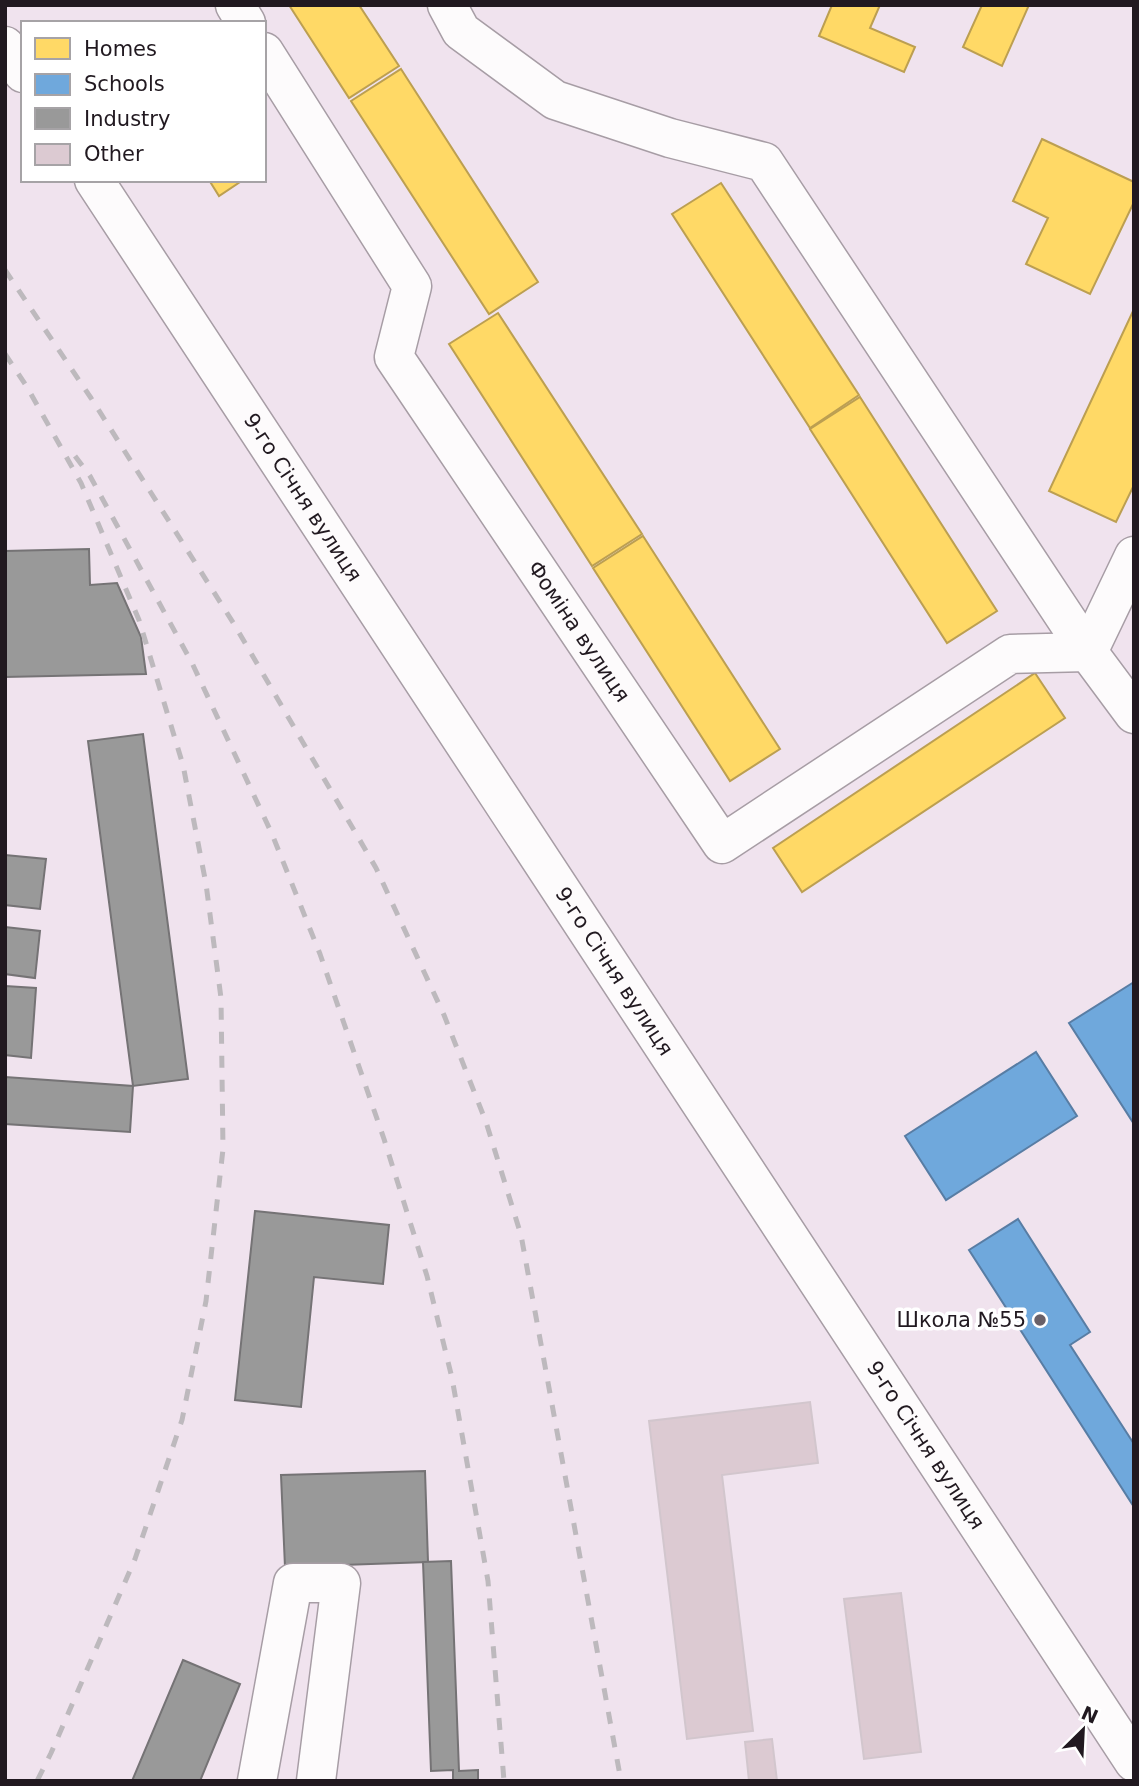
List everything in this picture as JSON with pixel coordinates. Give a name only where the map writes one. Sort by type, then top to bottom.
[{"type":"street","points":[[235,5],[245,21]]},
{"type":"street","points":[[447,5],[461,31],[555,100],[670,138],[764,162],[1088,652],[1134,714]]},
{"type":"street","points":[[5,46],[21,70]]},
{"type":"street","name":"Фоміна вулиця","points":[[266,55],[412,286],[394,356],[722,844],[1010,654],[1088,652]]},
{"type":"street","name":"9-го Січня вулиця","points":[[94,182],[1134,1762]]},
{"type":"street","points":[[1088,652],[1134,556]]},
{"type":"street","points":[[257,1781],[293,1583],[341,1583],[316,1781]]},
{"type":"building: Homes","points":[[289,5],[359,5],[399,66],[349,98]]},
{"type":"building: Homes","points":[[832,5],[880,5],[870,28],[915,47],[904,72],[819,36]]},
{"type":"building: Homes","points":[[982,5],[1029,5],[1002,66],[963,47]]},
{"type":"building: Homes","points":[[401,69],[538,282],[489,314],[351,101]]},
{"type":"building: Homes","points":[[1042,139],[1134,182],[1134,202],[1090,294],[1026,264],[1048,218],[1013,201]]},
{"type":"building: Homes","points":[[210,182],[240,182],[219,196]]},
{"type":"building: Homes","points":[[721,183],[859,395],[810,428],[672,214]]},
{"type":"building: Homes","points":[[1134,309],[1134,485],[1116,522],[1049,491]]},
{"type":"building: Homes","points":[[498,313],[642,534],[592,566],[449,344]]},
{"type":"building: Homes","points":[[860,397],[997,611],[947,643],[810,429]]},
{"type":"building: Homes","points":[[643,536],[780,749],[730,781],[593,568]]},
{"type":"building: Homes","points":[[1035,673],[1065,718],[802,892],[773,848]]},
{"type":"building: Schools","points":[[1134,982],[1134,1124],[1069,1023]]},
{"type":"building: Schools","points":[[1036,1052],[1077,1116],[946,1200],[905,1136]]},
{"type":"building: Schools","points":[[1018,1219],[1090,1332],[1070,1345],[1134,1444],[1134,1507],[969,1250]]},
{"type":"building: Industry","points":[[89,549],[90,585],[117,583],[141,637],[146,674],[5,677],[5,551]]},
{"type":"building: Industry","points":[[143,734],[188,1079],[133,1086],[88,741]]},
{"type":"building: Industry","points":[[5,855],[46,859],[40,909],[5,905]]},
{"type":"building: Industry","points":[[5,927],[40,931],[35,978],[5,974]]},
{"type":"building: Industry","points":[[5,986],[36,988],[31,1058],[5,1055]]},
{"type":"building: Industry","points":[[5,1077],[133,1086],[130,1132],[5,1124]]},
{"type":"building: Industry","points":[[255,1211],[389,1225],[383,1284],[314,1277],[301,1407],[235,1400]]},
{"type":"building: Industry","points":[[425,1471],[428,1562],[285,1567],[281,1475]]},
{"type":"building: Industry","points":[[451,1561],[459,1771],[478,1770],[478,1781],[453,1781],[453,1770],[431,1771],[423,1562]]},
{"type":"building: Industry","points":[[183,1660],[240,1684],[200,1781],[132,1781]]},
{"type":"building: Other","points":[[810,1402],[818,1463],[722,1475],[753,1731],[687,1739],[649,1421]]},
{"type":"building: Other","points":[[901,1593],[921,1752],[864,1759],[844,1599]]},
{"type":"building: Other","points":[[772,1739],[777,1781],[749,1781],[745,1742]]},
{"type":"railway","points":[[5,270],[91,398],[234,624],[376,868],[444,1015],[486,1122],[521,1235],[621,1781]]},
{"type":"railway","points":[[5,354],[27,387],[81,483],[139,620],[183,765],[206,884],[221,998],[223,1149],[206,1301],[182,1420],[135,1559],[37,1781]]},
{"type":"railway","points":[[75,456],[90,476],[192,663],[272,834],[320,954],[384,1139],[427,1276],[452,1378],[488,1581],[504,1781]]},
{"type":"place","name":"Школа №55","points":[[1040,1320]]}]
